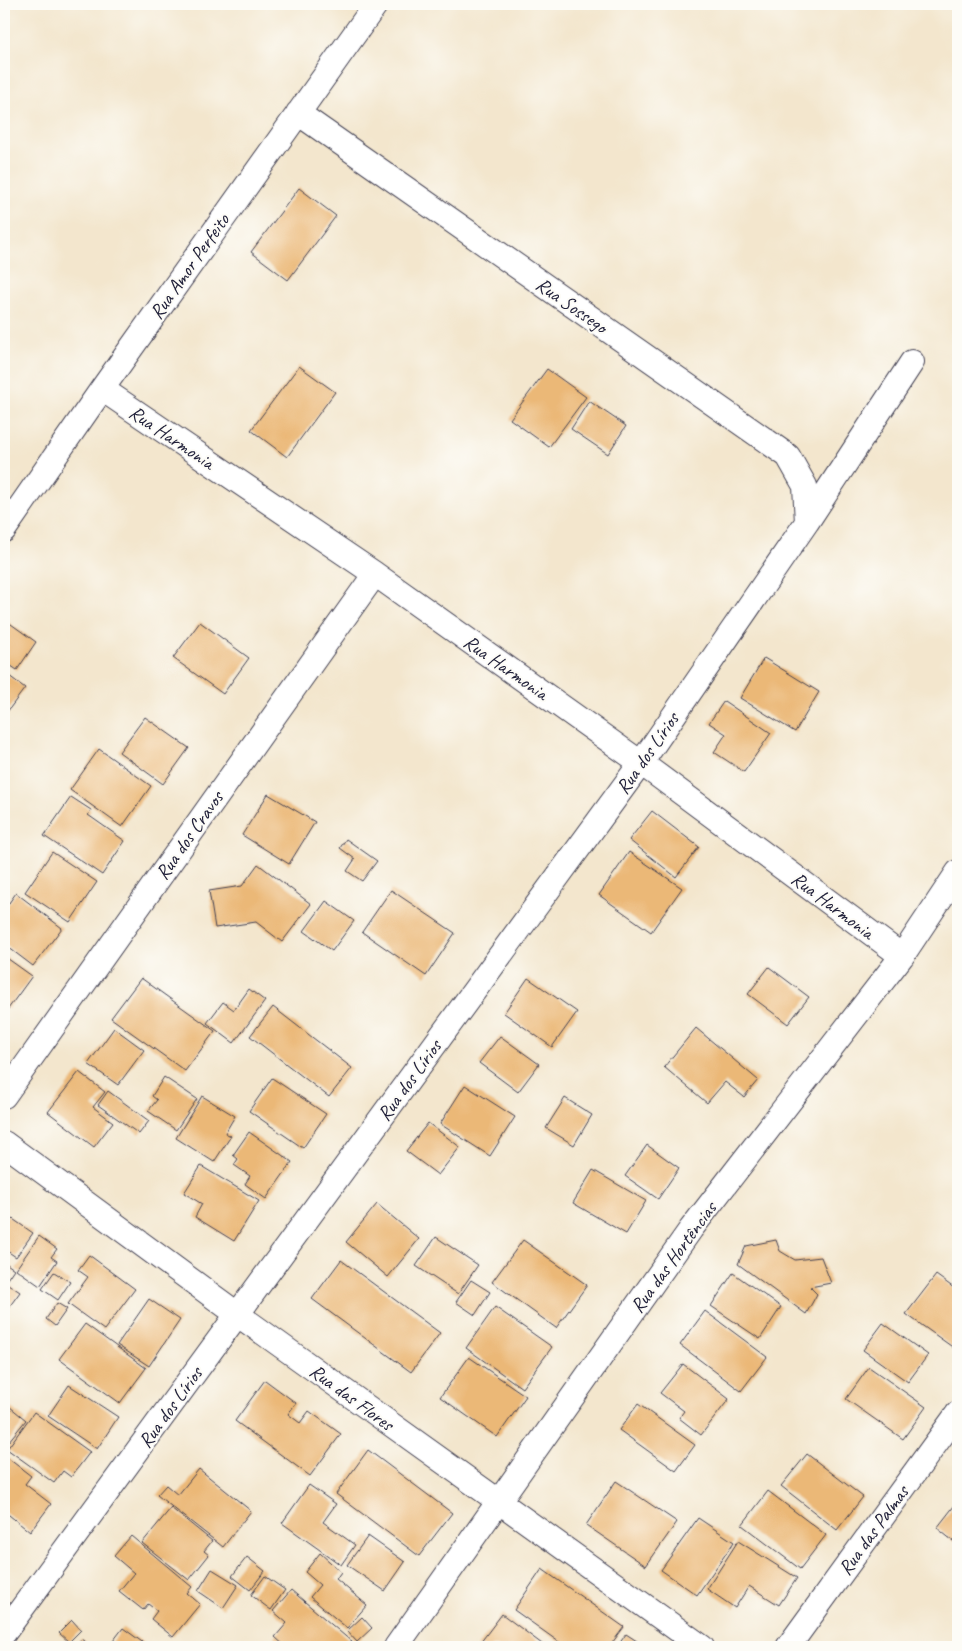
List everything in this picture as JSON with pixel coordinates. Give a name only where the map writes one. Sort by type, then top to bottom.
[{"type":"street","name":"Rua Amor Perfeito","points":[[4,530],[376,4]]},
{"type":"street","name":"Rua Sossego","points":[[298,113],[788,456],[804,486],[807,522]]},
{"type":"street","name":"Rua dos Lírios","points":[[4,1633],[641,763],[807,522],[912,362]]},
{"type":"street","name":"Rua Harmonia","points":[[102,389],[375,574],[641,763],[902,956]]},
{"type":"street","name":"Rua dos Cravos","points":[[4,1096],[375,574]]},
{"type":"street","name":"Rua das Hortências","points":[[396,1647],[691,1229],[902,956],[958,872]]},
{"type":"street","name":"Rua das Flores","points":[[4,1143],[237,1314],[702,1647]]},
{"type":"street","name":"Rua das Palmas","points":[[788,1647],[958,1413]]},
{"type":"building","points":[[299,188],[336,216],[288,280],[251,252]]},
{"type":"building","points":[[299,366],[335,392],[287,457],[251,430]]},
{"type":"building","points":[[547,369],[586,397],[549,447],[510,419]]},
{"type":"building","points":[[589,401],[626,426],[608,454],[571,429]]},
{"type":"building","points":[[4,619],[36,642],[17,670],[4,661]]},
{"type":"building","points":[[200,622],[249,658],[223,694],[173,658]]},
{"type":"building","points":[[764,658],[819,692],[795,732],[740,698]]},
{"type":"building","points":[[4,672],[25,688],[4,716]]},
{"type":"building","points":[[724,701],[771,733],[744,772],[714,752],[726,734],[709,723]]},
{"type":"building","points":[[145,717],[189,748],[163,784],[119,752]]},
{"type":"building","points":[[99,749],[151,786],[122,827],[70,790]]},
{"type":"building","points":[[268,794],[315,822],[289,864],[242,835]]},
{"type":"building","points":[[71,797],[91,810],[88,815],[125,841],[102,875],[44,836]]},
{"type":"building","points":[[652,811],[699,847],[676,877],[629,840]]},
{"type":"building","points":[[346,839],[377,861],[362,881],[347,871],[355,859],[340,848]]},
{"type":"building","points":[[52,852],[97,882],[70,922],[25,892]]},
{"type":"building","points":[[629,852],[682,888],[651,932],[599,895]]},
{"type":"building","points":[[258,864],[311,904],[282,942],[256,922],[215,928],[209,891],[242,886]]},
{"type":"building","points":[[391,890],[455,933],[426,976],[362,932]]},
{"type":"building","points":[[16,893],[62,928],[33,966],[4,944],[4,910]]},
{"type":"building","points":[[326,901],[354,921],[332,951],[304,931]]},
{"type":"building","points":[[4,956],[32,976],[8,1009],[4,1006]]},
{"type":"building","points":[[769,967],[809,997],[788,1024],[748,994]]},
{"type":"building","points":[[141,978],[215,1031],[185,1071],[111,1018]]},
{"type":"building","points":[[528,978],[577,1012],[552,1047],[504,1013]]},
{"type":"building","points":[[249,989],[265,1001],[234,1043],[207,1023],[223,1002],[234,1010]]},
{"type":"building","points":[[273,1007],[352,1068],[329,1097],[250,1036]]},
{"type":"building","points":[[114,1028],[144,1050],[118,1085],[88,1064]]},
{"type":"building","points":[[696,1028],[758,1080],[744,1097],[725,1082],[707,1103],[664,1067]]},
{"type":"building","points":[[500,1036],[539,1064],[518,1092],[479,1063]]},
{"type":"building","points":[[79,1072],[105,1092],[93,1107],[113,1122],[94,1147],[48,1112]]},
{"type":"building","points":[[164,1077],[197,1099],[176,1130],[148,1111],[157,1100],[152,1096]]},
{"type":"building","points":[[272,1078],[326,1114],[303,1148],[249,1111]]},
{"type":"building","points":[[465,1085],[515,1117],[490,1156],[440,1124]]},
{"type":"building","points":[[108,1091],[149,1121],[139,1134],[98,1105]]},
{"type":"building","points":[[202,1096],[235,1116],[225,1133],[231,1136],[214,1162],[176,1138]]},
{"type":"building","points":[[565,1098],[592,1115],[574,1145],[546,1128]]},
{"type":"building","points":[[428,1123],[460,1147],[438,1175],[406,1151]]},
{"type":"building","points":[[249,1132],[292,1162],[266,1199],[245,1184],[250,1176],[234,1165],[238,1159],[233,1155]]},
{"type":"building","points":[[647,1145],[679,1168],[658,1199],[625,1176]]},
{"type":"building","points":[[201,1166],[259,1201],[234,1241],[195,1217],[202,1204],[184,1193]]},
{"type":"building","points":[[593,1170],[646,1201],[626,1234],[573,1203]]},
{"type":"building","points":[[377,1204],[419,1239],[388,1277],[346,1242]]},
{"type":"building","points":[[4,1213],[33,1233],[16,1257],[4,1249]]},
{"type":"building","points":[[39,1236],[57,1249],[51,1257],[57,1261],[40,1286],[16,1269]]},
{"type":"building","points":[[436,1237],[478,1265],[458,1294],[416,1266]]},
{"type":"building","points":[[523,1240],[587,1285],[556,1328],[492,1282]]},
{"type":"building","points":[[776,1240],[780,1251],[795,1260],[821,1257],[831,1283],[810,1287],[817,1294],[806,1314],[738,1264],[746,1246]]},
{"type":"building","points":[[89,1255],[135,1289],[104,1330],[68,1304],[88,1277],[78,1270]]},
{"type":"building","points":[[341,1260],[440,1333],[411,1372],[312,1299]]},
{"type":"building","points":[[4,1262],[14,1269],[5,1282],[20,1292],[4,1314]]},
{"type":"building","points":[[54,1272],[70,1282],[58,1300],[42,1289]]},
{"type":"building","points":[[733,1273],[781,1307],[760,1339],[711,1306]]},
{"type":"building","points":[[936,1275],[958,1291],[958,1351],[906,1314]]},
{"type":"building","points":[[471,1280],[490,1292],[475,1315],[456,1302]]},
{"type":"building","points":[[149,1299],[180,1320],[149,1366],[117,1345]]},
{"type":"building","points":[[57,1303],[67,1309],[55,1326],[46,1319]]},
{"type":"building","points":[[495,1307],[552,1347],[522,1388],[466,1348]]},
{"type":"building","points":[[705,1311],[767,1357],[741,1391],[680,1345]]},
{"type":"building","points":[[883,1323],[928,1355],[908,1382],[863,1350]]},
{"type":"building","points":[[85,1324],[146,1368],[120,1403],[59,1359]]},
{"type":"building","points":[[469,1357],[526,1396],[497,1437],[440,1397]]},
{"type":"building","points":[[683,1364],[729,1399],[701,1435],[679,1418],[684,1411],[660,1393]]},
{"type":"building","points":[[869,1367],[926,1407],[903,1439],[846,1399]]},
{"type":"building","points":[[265,1380],[296,1403],[288,1414],[300,1423],[309,1411],[341,1434],[310,1476],[235,1421]]},
{"type":"building","points":[[69,1385],[118,1417],[97,1449],[48,1416]]},
{"type":"building","points":[[4,1402],[26,1420],[4,1447]]},
{"type":"building","points":[[638,1404],[695,1445],[676,1471],[619,1430]]},
{"type":"building","points":[[34,1412],[90,1452],[71,1477],[63,1471],[54,1483],[7,1449]]},
{"type":"building","points":[[368,1450],[452,1513],[419,1556],[336,1494]]},
{"type":"building","points":[[807,1454],[863,1497],[837,1530],[781,1486]]},
{"type":"building","points":[[5,1456],[31,1476],[25,1484],[51,1504],[30,1532],[4,1511]]},
{"type":"building","points":[[199,1469],[251,1511],[223,1547],[157,1495],[166,1485],[178,1495]]},
{"type":"building","points":[[616,1481],[677,1522],[646,1566],[586,1525]]},
{"type":"building","points":[[309,1485],[336,1504],[323,1522],[355,1545],[341,1565],[282,1523]]},
{"type":"building","points":[[768,1491],[826,1535],[800,1569],[742,1525]]},
{"type":"building","points":[[958,1501],[958,1545],[937,1528]]},
{"type":"building","points":[[171,1508],[212,1541],[204,1551],[209,1555],[189,1580],[142,1543]]},
{"type":"building","points":[[698,1518],[734,1542],[697,1595],[661,1570]]},
{"type":"building","points":[[131,1536],[192,1587],[187,1593],[200,1604],[173,1637],[151,1619],[157,1611],[148,1604],[143,1610],[119,1591],[134,1573],[114,1556]]},
{"type":"building","points":[[368,1536],[405,1562],[385,1591],[347,1565]]},
{"type":"building","points":[[738,1541],[797,1578],[779,1605],[749,1586],[735,1608],[707,1589]]},
{"type":"building","points":[[320,1553],[341,1572],[336,1579],[367,1605],[347,1628],[310,1597],[320,1585],[305,1572]]},
{"type":"building","points":[[247,1557],[265,1571],[250,1590],[232,1576]]},
{"type":"building","points":[[212,1569],[238,1585],[223,1608],[198,1591]]},
{"type":"building","points":[[542,1569],[624,1627],[609,1647],[566,1647],[514,1610]]},
{"type":"building","points":[[265,1576],[285,1590],[271,1610],[251,1595]]},
{"type":"building","points":[[291,1590],[352,1642],[348,1647],[286,1647],[275,1637],[287,1623],[273,1611]]},
{"type":"building","points":[[502,1614],[546,1647],[477,1647]]},
{"type":"building","points":[[362,1617],[372,1628],[357,1642],[347,1631]]},
{"type":"building","points":[[72,1620],[81,1630],[69,1642],[59,1633]]},
{"type":"building","points":[[123,1628],[149,1647],[114,1647],[110,1645]]},
{"type":"building","points":[[626,1634],[646,1647],[617,1647]]},
{"type":"building","points":[[81,1639],[93,1647],[75,1647]]}]
